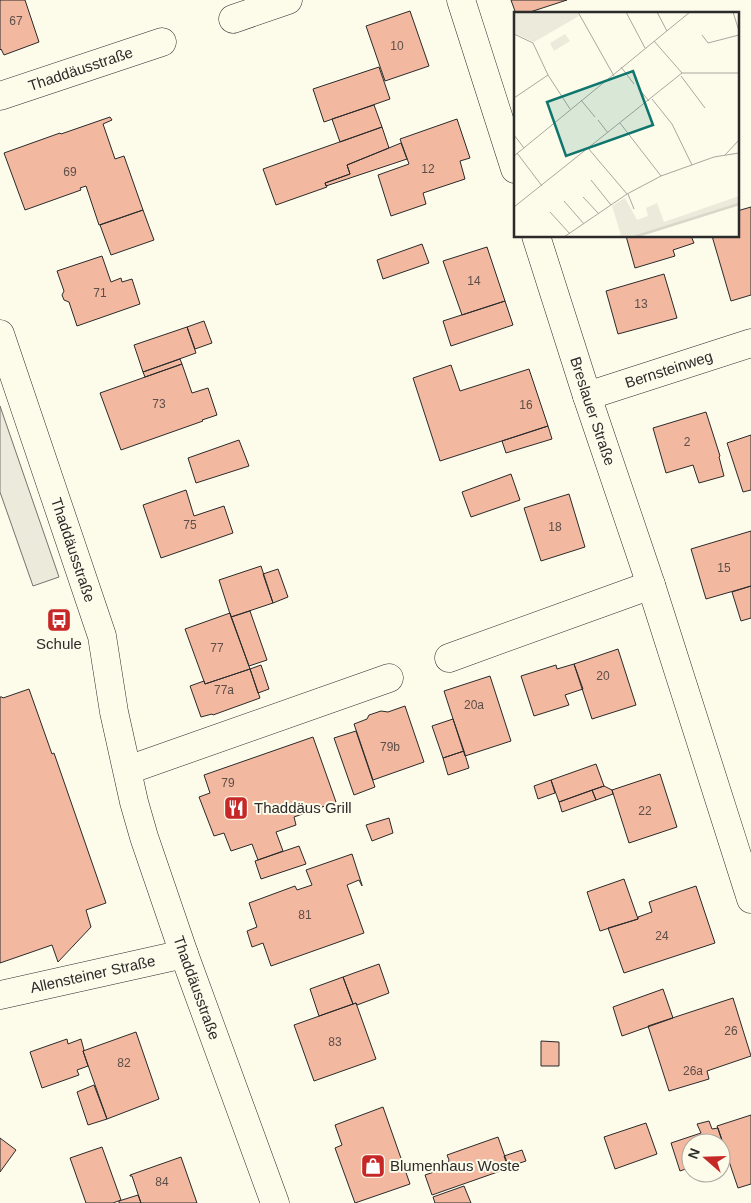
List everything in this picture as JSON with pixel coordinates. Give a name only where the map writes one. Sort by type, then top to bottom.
[{"type":"street","points":[[233,19],[288,0]]},
{"type":"street","points":[[461,0],[514,166]]},
{"type":"street","name":"Thaddäusstraße","points":[[0,96],[162,42]]},
{"type":"street","name":"Breslauer Straße","points":[[537,238],[751,897]]},
{"type":"street","name":"Thaddäusstraße","points":[[0,334],[102,636],[114,712],[134,802],[144,837],[184,954],[276,1203]]},
{"type":"street","name":"Bernsteinweg","points":[[587,396],[751,343]]},
{"type":"street","points":[[449,658],[651,585]]},
{"type":"street","points":[[128,770],[388,678]]},
{"type":"street","name":"Allensteiner Straße","points":[[0,995],[184,954]]},
{"type":"shaded area","points":[[0,406],[59,577],[33,586],[0,492]]},
{"type":"building","points":[[0,0],[25,0],[39,42],[4,55],[0,50]]},
{"type":"building","points":[[511,0],[567,0],[530,12],[515,12]]},
{"type":"building","points":[[410,11],[429,66],[385,81],[366,26]]},
{"type":"building","points":[[379,67],[390,99],[324,122],[313,89]]},
{"type":"building","points":[[374,105],[382,127],[340,142],[332,119]]},
{"type":"building","points":[[110,117],[112,120],[103,124],[115,159],[124,156],[143,210],[99,225],[86,186],[80,188],[81,190],[25,210],[4,153]]},
{"type":"building","points":[[457,119],[470,158],[460,161],[465,179],[423,193],[426,204],[391,216],[378,175],[409,164],[400,139]]},
{"type":"building","points":[[382,127],[389,148],[347,165],[350,174],[325,183],[327,187],[276,205],[263,169]]},
{"type":"building","points":[[401,143],[407,159],[326,186],[325,183],[350,174],[347,165]]},
{"type":"building","points":[[751,207],[751,295],[731,301],[713,238],[738,238],[738,211]]},
{"type":"building","points":[[143,210],[154,240],[111,255],[100,225]]},
{"type":"building","points":[[627,238],[692,238],[694,243],[673,250],[675,256],[635,268]]},
{"type":"building","points":[[422,244],[429,263],[383,279],[377,260]]},
{"type":"building","points":[[487,247],[505,301],[462,315],[443,261]]},
{"type":"building","points":[[102,256],[111,282],[121,278],[122,282],[132,279],[140,304],[77,326],[69,302],[64,300],[62,295],[64,291],[57,271]]},
{"type":"building","points":[[664,274],[677,318],[618,334],[606,291]]},
{"type":"building","points":[[505,301],[513,325],[451,346],[443,321]]},
{"type":"building","points":[[204,321],[212,343],[195,349],[187,327]]},
{"type":"building","points":[[187,327],[196,353],[143,372],[134,345]]},
{"type":"building","points":[[180,359],[182,364],[145,377],[143,372]]},
{"type":"building","points":[[182,364],[192,393],[208,388],[217,415],[121,450],[100,393]]},
{"type":"building","points":[[451,365],[460,391],[529,369],[548,426],[440,461],[413,378]]},
{"type":"building","points":[[706,412],[720,456],[724,476],[699,483],[693,465],[666,473],[653,428]]},
{"type":"building","points":[[548,426],[552,439],[506,453],[502,441]]},
{"type":"building","points":[[751,435],[751,490],[743,492],[727,443]]},
{"type":"building","points":[[239,440],[249,466],[196,483],[188,458]]},
{"type":"building","points":[[511,474],[520,500],[471,517],[462,492]]},
{"type":"building","points":[[186,490],[194,516],[224,506],[233,533],[161,558],[143,505]]},
{"type":"building","points":[[569,494],[585,547],[541,561],[524,508]]},
{"type":"building","points":[[751,531],[751,586],[706,599],[691,549]]},
{"type":"building","points":[[261,566],[273,603],[231,617],[219,580]]},
{"type":"building","points":[[278,569],[288,597],[273,603],[263,574]]},
{"type":"building","points":[[751,586],[751,618],[741,621],[732,592]]},
{"type":"building","points":[[250,611],[267,660],[249,666],[231,617]]},
{"type":"building","points":[[230,613],[250,669],[205,684],[185,629]]},
{"type":"building","points":[[618,649],[636,705],[592,719],[574,664]]},
{"type":"building","points":[[574,664],[583,689],[565,695],[569,705],[534,716],[521,676],[556,665],[557,669]]},
{"type":"building","points":[[261,665],[269,689],[258,693],[250,669]]},
{"type":"building","points":[[250,669],[260,698],[213,715],[201,717],[190,686],[204,681],[205,684]]},
{"type":"building","points":[[490,676],[511,741],[465,756],[444,691]]},
{"type":"building","points":[[29,689],[52,754],[54,753],[106,903],[86,910],[91,927],[58,962],[52,945],[0,963],[0,697],[3,698]]},
{"type":"building","points":[[405,706],[424,762],[373,780],[354,724],[367,719],[369,715],[381,711],[388,712]]},
{"type":"building","points":[[453,719],[464,751],[443,758],[432,726]]},
{"type":"building","points":[[356,731],[375,787],[354,795],[334,738]]},
{"type":"building","points":[[313,737],[336,802],[294,817],[296,825],[276,832],[283,851],[258,860],[252,844],[231,851],[224,833],[214,836],[199,797],[210,793],[204,775]]},
{"type":"building","points":[[464,751],[469,768],[448,775],[443,758]]},
{"type":"building","points":[[596,764],[604,786],[559,802],[551,780]]},
{"type":"building","points":[[660,774],[677,827],[629,843],[612,790]]},
{"type":"building","points":[[551,780],[555,793],[538,799],[534,786]]},
{"type":"building","points":[[604,786],[612,790],[613,794],[596,800],[592,790]]},
{"type":"building","points":[[592,790],[596,800],[562,812],[559,802]]},
{"type":"building","points":[[389,818],[393,833],[372,841],[366,825]]},
{"type":"building","points":[[299,846],[306,864],[261,879],[255,861]]},
{"type":"building","points":[[352,854],[362,886],[359,880],[347,885],[364,933],[271,966],[263,943],[252,947],[247,931],[257,927],[249,903],[295,886],[297,890],[312,885],[306,870]]},
{"type":"building","points":[[624,879],[638,919],[600,931],[587,892]]},
{"type":"building","points":[[696,886],[715,943],[624,973],[608,928],[638,919],[638,917],[652,912],[649,902]]},
{"type":"building","points":[[379,964],[389,993],[357,1005],[356,1003],[353,1004],[343,977]]},
{"type":"building","points":[[343,977],[353,1004],[319,1016],[310,989]]},
{"type":"building","points":[[663,989],[673,1018],[622,1036],[613,1007]]},
{"type":"building","points":[[733,998],[751,1056],[707,1071],[709,1079],[669,1091],[648,1026]]},
{"type":"building","points":[[356,1003],[376,1059],[314,1081],[294,1025]]},
{"type":"building","points":[[136,1032],[159,1099],[107,1119],[83,1051]]},
{"type":"building","points":[[67,1039],[68,1044],[81,1039],[88,1066],[77,1070],[79,1075],[42,1088],[30,1052]]},
{"type":"building","points":[[541,1041],[559,1042],[559,1066],[541,1066]]},
{"type":"building","points":[[94,1085],[107,1119],[88,1125],[77,1092]]},
{"type":"building","name":"Blumenhaus Woste","points":[[383,1107],[410,1184],[355,1203],[335,1148],[342,1145],[335,1125]]},
{"type":"building","points":[[751,1115],[751,1184],[738,1188],[731,1167],[731,1133],[719,1133],[717,1126]]},
{"type":"building","points":[[709,1121],[712,1129],[718,1128],[720,1133],[701,1133],[697,1124]]},
{"type":"building","points":[[646,1123],[657,1154],[615,1169],[604,1137]]},
{"type":"building","points":[[498,1137],[509,1168],[432,1195],[425,1175],[446,1168],[449,1160],[447,1155]]},
{"type":"building","points":[[0,1138],[16,1150],[0,1172]]},
{"type":"building","points":[[681,1140],[680,1171],[671,1143]]},
{"type":"building","points":[[102,1147],[121,1200],[113,1203],[86,1203],[70,1158]]},
{"type":"building","points":[[522,1150],[526,1161],[508,1167],[504,1156]]},
{"type":"building","points":[[181,1157],[197,1203],[141,1203],[130,1175]]},
{"type":"building","points":[[464,1186],[471,1203],[435,1203],[433,1197]]},
{"type":"building","points":[[138,1195],[141,1203],[119,1203],[119,1201]]},
{"type":"place","name":"Schule","points":[[59,620]]},
{"type":"place","name":"Thaddäus Grill","points":[[236,808]]},
{"type":"place","name":"Blumenhaus Woste","points":[[373,1166]]}]
